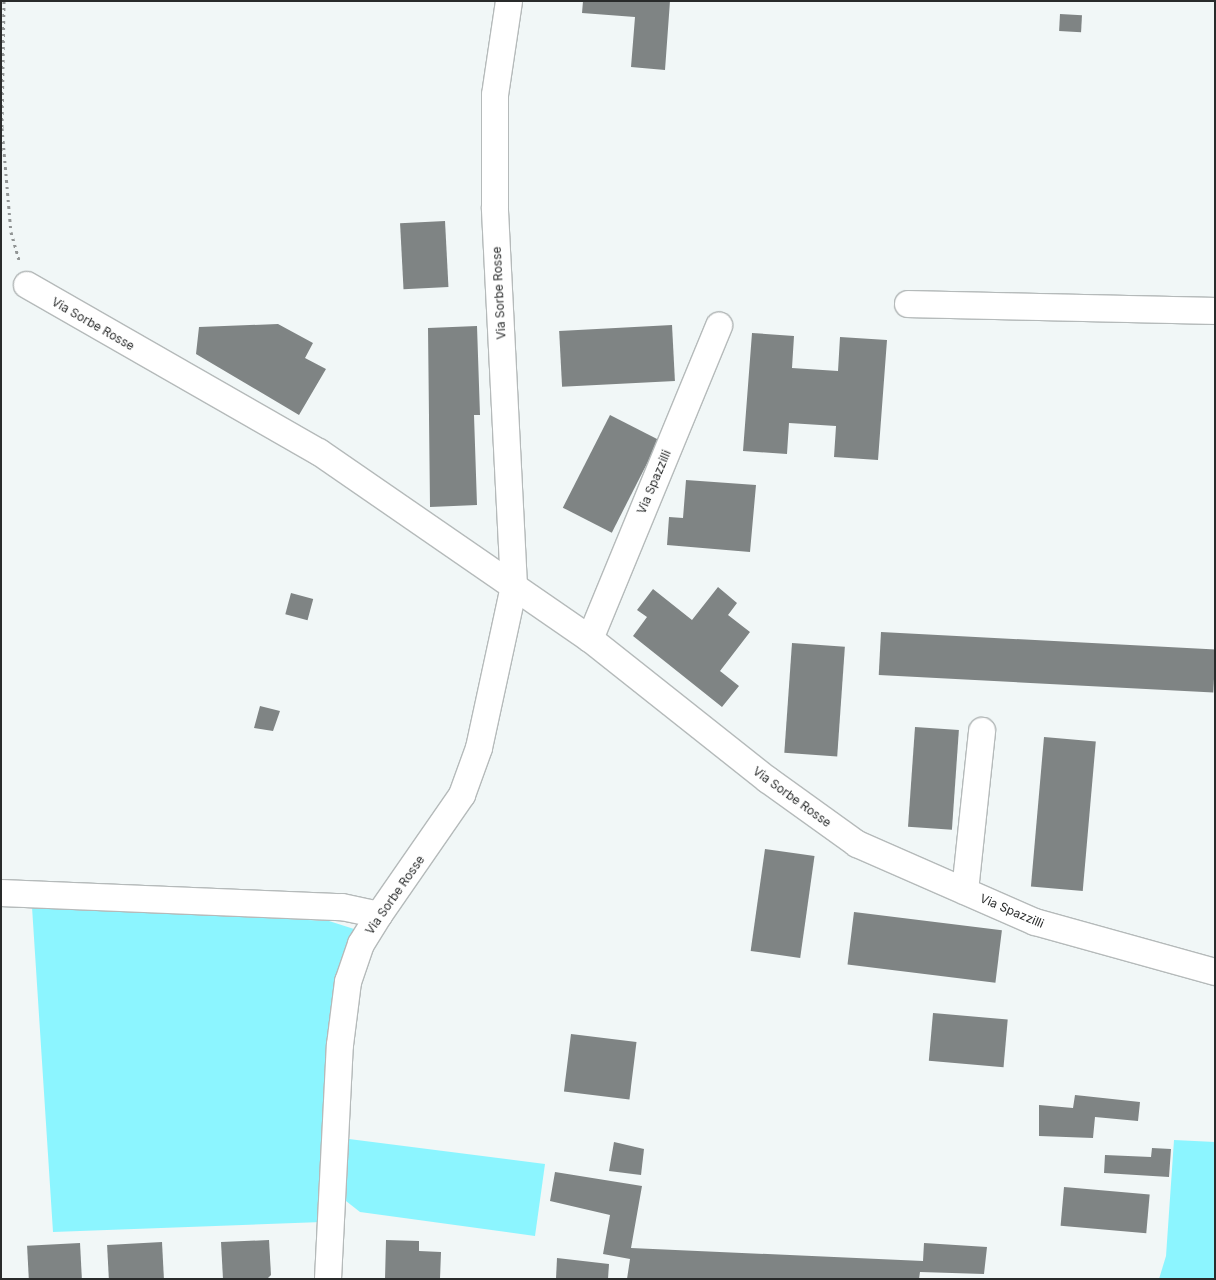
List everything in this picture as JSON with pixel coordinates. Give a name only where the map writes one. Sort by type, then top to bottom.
[{"type":"street","name":"Via Sorbe Rosse","points":[[328,1279],[340,1045],[348,982],[361,944],[462,794],[479,748],[514,586],[495,207],[495,95],[509,1]]},
{"type":"street","name":"Via Sorbe Rosse","points":[[27,285],[320,452],[590,639],[768,780],[858,844],[965,891]]},
{"type":"street","points":[[908,304],[1215,311]]},
{"type":"street","name":"Via Spazzilli","points":[[590,639],[719,326]]},
{"type":"street","name":"Via Spazzilli","points":[[982,731],[965,891],[1035,922],[1215,972]]},
{"type":"street","points":[[1,893],[342,907],[379,915]]},
{"type":"path","points":[[4,1],[2,128],[11,232],[27,285]]},
{"type":"shaded area","points":[[32,907],[329,921],[354,929],[336,989],[322,1222],[53,1232]]},
{"type":"shaded area","points":[[349,1139],[545,1164],[535,1236],[360,1212],[346,1201]]},
{"type":"shaded area","points":[[1174,1140],[1215,1142],[1215,1279],[1159,1279],[1166,1256]]},
{"type":"building","points":[[583,1],[670,1],[665,70],[631,67],[635,17],[582,13]]},
{"type":"building","points":[[1060,14],[1082,15],[1081,32],[1059,31]]},
{"type":"building","points":[[445,221],[448,287],[404,289],[400,223]]},
{"type":"building","points":[[278,324],[313,343],[305,358],[326,369],[299,415],[196,354],[199,327]]},
{"type":"building","points":[[672,325],[675,381],[562,387],[559,331]]},
{"type":"building","points":[[477,326],[480,415],[474,415],[477,505],[430,507],[428,328]]},
{"type":"building","points":[[752,333],[794,336],[792,368],[838,371],[840,337],[887,340],[878,460],[834,457],[836,426],[789,423],[787,454],[743,451]]},
{"type":"building","points":[[610,415],[659,440],[612,533],[563,508]]},
{"type":"building","points":[[686,480],[756,485],[750,552],[667,545],[669,517],[683,518]]},
{"type":"building","points":[[718,587],[737,603],[728,615],[750,632],[720,671],[739,686],[722,707],[633,636],[647,617],[637,610],[653,589],[692,620]]},
{"type":"building","points":[[291,593],[313,599],[308,620],[285,614]]},
{"type":"building","points":[[881,632],[1215,650],[1213,692],[879,675]]},
{"type":"building","points":[[792,643],[845,647],[837,756],[784,753]]},
{"type":"building","points":[[260,706],[280,711],[273,731],[254,728]]},
{"type":"building","points":[[915,727],[959,730],[952,830],[908,827]]},
{"type":"building","points":[[1044,737],[1096,742],[1083,891],[1031,886]]},
{"type":"building","points":[[765,849],[815,856],[800,958],[751,951]]},
{"type":"building","points":[[854,912],[1002,930],[995,983],[848,965]]},
{"type":"building","points":[[933,1013],[1008,1020],[1004,1067],[929,1061]]},
{"type":"building","points":[[571,1034],[637,1042],[629,1100],[564,1092]]},
{"type":"building","points":[[1075,1095],[1140,1102],[1138,1121],[1095,1117],[1093,1138],[1039,1136],[1039,1105],[1073,1108]]},
{"type":"building","points":[[614,1142],[644,1149],[641,1175],[609,1171]]},
{"type":"building","points":[[1152,1148],[1171,1149],[1169,1177],[1104,1173],[1105,1155],[1151,1157]]},
{"type":"building","points":[[555,1172],[642,1186],[631,1248],[923,1261],[924,1243],[987,1247],[984,1274],[920,1272],[919,1279],[627,1279],[630,1259],[603,1254],[610,1215],[550,1201]]},
{"type":"building","points":[[1064,1187],[1150,1194],[1146,1233],[1061,1226]]},
{"type":"building","points":[[269,1240],[271,1275],[267,1279],[223,1279],[221,1242]]},
{"type":"building","points":[[386,1240],[419,1241],[419,1251],[441,1252],[440,1279],[385,1279]]},
{"type":"building","points":[[162,1242],[164,1279],[109,1279],[107,1245]]},
{"type":"building","points":[[80,1243],[82,1279],[29,1279],[27,1246]]},
{"type":"building","points":[[557,1258],[609,1264],[608,1279],[556,1279]]}]
